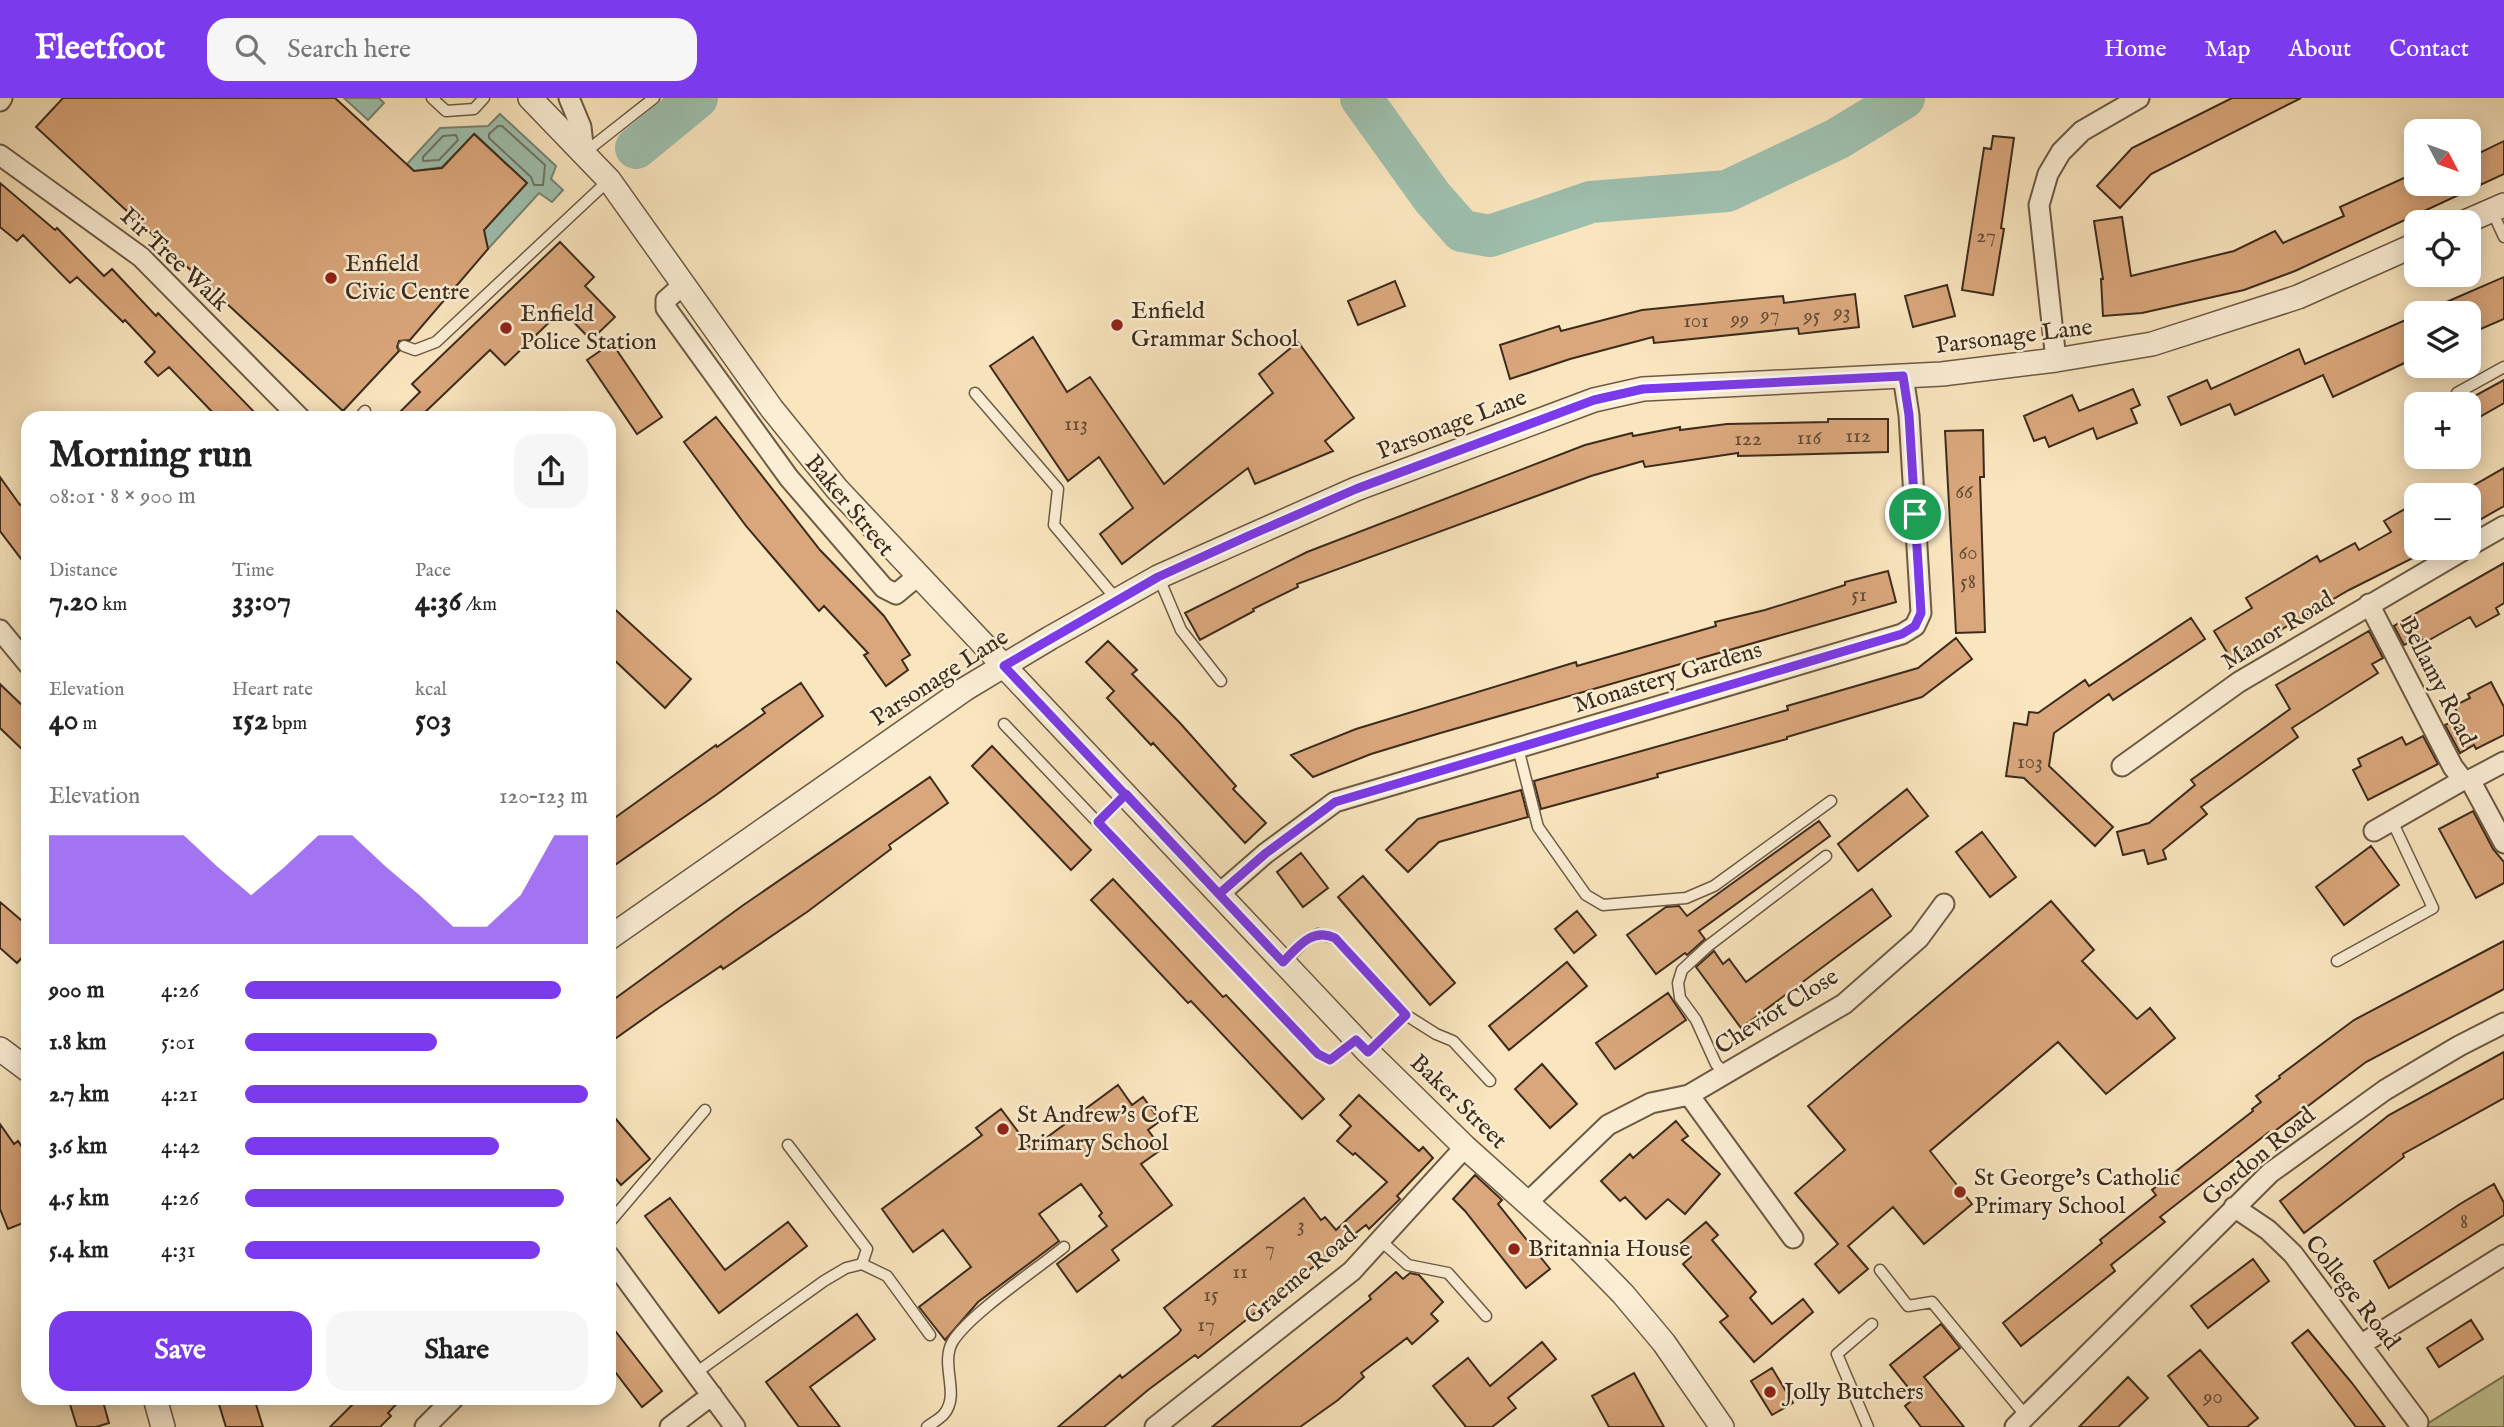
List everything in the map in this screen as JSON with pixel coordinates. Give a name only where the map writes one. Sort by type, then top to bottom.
[{"type":"street","name":"Baker Street","points":[[530,98],[609,180],[772,408],[837,489],[1362,1046],[1465,1147],[1582,1252],[1623,1294],[1664,1343],[1722,1427]]},
{"type":"street","points":[[569,98],[581,127],[584,153]]},
{"type":"street","points":[[2056,360],[2039,205],[2045,184],[2061,152],[2081,131],[2137,99]]},
{"type":"street","name":"Fir Tree Walk","points":[[0,155],[132,249],[293,411]]},
{"type":"street","points":[[2481,215],[2498,208]]},
{"type":"street","name":"Parsonage Lane","points":[[616,933],[941,705],[1004,666],[1158,577],[1356,489],[1594,400],[1643,389],[1903,376],[2056,360],[2151,344],[2212,327],[2298,297],[2404,250]]},
{"type":"street","name":"Baker Street","points":[[684,284],[666,300],[666,308],[789,478],[884,588],[895,594],[919,575]]},
{"type":"street","name":"Monastery Gardens","points":[[1219,894],[1266,853],[1335,802],[1902,634],[1915,626],[1921,613],[1909,415],[1903,376]]},
{"type":"street","points":[[749,425],[772,408]]},
{"type":"street","name":"Manor Road","points":[[2481,539],[2504,526]]},
{"type":"street","name":"Manor Road","points":[[2122,766],[2239,682],[2445,560]]},
{"type":"street","name":"Bellamy Road","points":[[2369,604],[2453,767],[2467,780],[2504,844]]},
{"type":"street","points":[[0,630],[21,656]]},
{"type":"street","points":[[2374,831],[2504,762]]},
{"type":"street","name":"Cheviot Close","points":[[1527,1203],[1608,1125],[1651,1103],[1689,1095],[1844,1004],[1919,938],[1944,904]]},
{"type":"street","name":"Gordon Road","points":[[2021,1421],[2234,1207],[2303,1147],[2385,1090],[2504,1023]]},
{"type":"street","points":[[0,1049],[21,1065]]},
{"type":"street","points":[[1689,1095],[1793,1238]]},
{"type":"street","name":"Graeme Road","points":[[1155,1427],[1352,1271],[1465,1147]]},
{"type":"street","name":"College Road","points":[[2234,1207],[2268,1230],[2292,1254],[2418,1422]]},
{"type":"street","points":[[2362,1344],[2504,1255]]},
{"type":"street","points":[[616,1265],[735,1427]]},
{"type":"street","points":[[670,1427],[712,1395]]},
{"type":"street","points":[[157,1405],[163,1427]]},
{"type":"street","points":[[425,1427],[447,1405]]},
{"type":"lane","points":[[432,98],[446,111],[474,109],[484,98]]},
{"type":"lane","points":[[584,153],[654,98]]},
{"type":"lane","points":[[404,346],[415,350],[436,342],[609,180]]},
{"type":"lane","points":[[2498,208],[2504,237]]},
{"type":"lane","points":[[2459,392],[2504,368]]},
{"type":"lane","points":[[975,393],[1058,489],[1054,525],[1117,600]]},
{"type":"lane","points":[[1158,577],[1181,629],[1221,681]]},
{"type":"lane","points":[[1004,724],[1318,1054],[1330,1060],[1362,1046],[1406,1015]]},
{"type":"lane","points":[[1518,748],[1538,827],[1586,895],[1603,905],[1686,898],[1714,886],[1831,801]]},
{"type":"lane","points":[[1098,822],[1126,794]]},
{"type":"lane","points":[[2337,961],[2433,908],[2392,821]]},
{"type":"lane","points":[[1726,1074],[1717,1064],[1696,1020],[1680,998],[1678,983],[1682,970],[1708,946],[1826,856]]},
{"type":"lane","points":[[1283,962],[1306,940],[1318,934],[1335,938],[1406,1015],[1436,1034],[1453,1041],[1490,1081]]},
{"type":"lane","points":[[616,1215],[705,1111]]},
{"type":"lane","points":[[789,1145],[867,1249],[862,1264]]},
{"type":"lane","points":[[1381,1241],[1408,1265],[1448,1273],[1486,1316]]},
{"type":"lane","points":[[927,1427],[945,1413],[950,1399],[946,1360],[953,1342],[970,1323],[1064,1247]]},
{"type":"lane","points":[[696,1372],[824,1281],[846,1268],[862,1264],[887,1276],[930,1335]]},
{"type":"lane","points":[[1880,1270],[1908,1306],[1932,1302],[2021,1421]]},
{"type":"lane","points":[[1868,1427],[1837,1354],[1872,1324]]},
{"type":"green space","points":[[2504,1376],[2504,1427],[2422,1427]]},
{"type":"water","points":[[344,98],[379,98],[384,103],[368,120]]},
{"type":"water","points":[[500,114],[556,166],[551,179],[563,190],[552,202],[539,193],[488,249],[484,230],[527,183],[475,134],[442,167],[414,171],[407,164],[440,128],[488,126]]},
{"type":"building","name":"Enfield Civic Centre","points":[[63,98],[335,98],[414,171],[442,168],[474,134],[527,183],[484,230],[488,249],[410,340],[399,341],[399,351],[343,411],[36,127]]},
{"type":"building","points":[[2232,98],[2301,98],[2151,174],[2120,208],[2097,186],[2132,148]]},
{"type":"building","points":[[1993,136],[2014,138],[2001,228],[2004,229],[1993,295],[1962,290],[1984,148],[1991,149]]},
{"type":"building","points":[[2504,141],[2504,174],[2482,184],[2482,152]]},
{"type":"building","points":[[2404,178],[2404,196],[2457,196],[2426,210],[2404,210],[2404,220],[2295,271],[2244,290],[2142,313],[2103,316],[2103,279],[2094,221],[2122,217],[2131,276],[2234,251],[2275,231],[2283,243],[2344,216],[2340,207]]},
{"type":"building","points":[[0,183],[55,230],[57,228],[104,276],[112,269],[253,411],[211,411],[169,367],[158,376],[145,362],[155,352],[125,320],[123,322],[77,277],[70,283],[23,235],[17,241],[0,227]]},
{"type":"building","name":"Enfield Police Station","points":[[560,242],[594,277],[585,286],[615,317],[591,340],[562,310],[505,365],[490,350],[426,411],[401,411],[420,392],[412,384]]},
{"type":"building","points":[[2504,277],[2504,319],[2481,329],[2481,301],[2449,301]]},
{"type":"building","points":[[1395,281],[1405,306],[1358,325],[1348,301]]},
{"type":"building","points":[[1947,285],[1955,316],[1913,327],[1905,296]]},
{"type":"building","points":[[1855,294],[1859,327],[1799,334],[1798,328],[1654,343],[1653,337],[1570,359],[1510,379],[1500,345],[1559,326],[1561,331],[1642,310],[1783,296],[1784,303]]},
{"type":"building","points":[[2404,321],[2404,363],[2333,397],[2323,375],[2235,415],[2230,404],[2181,425],[2168,397],[2207,380],[2211,389],[2299,349],[2305,364]]},
{"type":"building","points":[[1033,337],[1067,392],[1090,377],[1164,484],[1273,393],[1259,374],[1298,342],[1354,418],[1325,441],[1333,451],[1255,484],[1248,468],[1122,564],[1100,534],[1133,508],[1099,457],[1068,481],[990,366]]},
{"type":"building","points":[[612,343],[662,417],[637,434],[587,360]]},
{"type":"building","points":[[2504,380],[2504,403],[2481,416],[2481,392]]},
{"type":"building","points":[[2133,389],[2140,405],[2131,409],[2137,423],[2097,439],[2093,428],[2049,447],[2045,437],[2034,441],[2024,416],[2072,395],[2079,411]]},
{"type":"building","points":[[716,417],[820,550],[884,616],[910,655],[902,660],[908,670],[886,686],[864,655],[868,653],[824,606],[819,611],[746,526],[684,442]]},
{"type":"building","points":[[1828,419],[1888,419],[1888,452],[1738,456],[1738,453],[1645,467],[1643,461],[1591,476],[1297,584],[1298,587],[1200,640],[1185,613],[1307,552],[1585,445],[1632,433],[1633,436],[1680,427],[1680,430],[1727,424],[1828,422]]},
{"type":"building","points":[[1983,430],[1984,477],[1980,477],[1985,632],[1956,633],[1945,431]]},
{"type":"building","points":[[2504,468],[2504,506],[2481,519],[2481,483],[2478,483]]},
{"type":"building","points":[[0,477],[21,504],[21,559],[0,531]]},
{"type":"building","points":[[2404,509],[2404,560],[2409,560],[2349,590],[2231,659],[2214,631],[2252,608],[2246,598],[2317,556],[2320,562],[2355,543],[2359,550],[2391,532],[2384,521]]},
{"type":"building","points":[[2504,563],[2504,603],[2496,608],[2499,614],[2476,627],[2470,617],[2424,643],[2420,636],[2404,645],[2394,626]]},
{"type":"building","points":[[1888,571],[1896,602],[1437,734],[1371,754],[1313,777],[1291,755],[1356,729],[1576,662],[1577,666],[1716,626],[1715,622],[1765,610],[1845,585],[1845,582]]},
{"type":"building","points":[[616,610],[691,679],[665,708],[616,662]]},
{"type":"building","points":[[2191,618],[2205,639],[2113,700],[2109,694],[2054,733],[2049,766],[2113,827],[2095,846],[2024,778],[2006,776],[2014,723],[2027,725],[2029,712],[2038,713],[2085,680],[2089,686]]},
{"type":"building","points":[[2369,631],[2383,658],[2372,664],[2378,673],[2292,728],[2298,737],[2201,807],[2207,814],[2163,850],[2166,859],[2148,864],[2144,850],[2123,855],[2117,832],[2149,823],[2195,785],[2191,780],[2290,709],[2276,685]]},
{"type":"building","points":[[1956,638],[1972,659],[1922,697],[1787,739],[1657,774],[1658,777],[1541,809],[1534,781],[1788,710],[1787,706],[1918,668]]},
{"type":"building","points":[[1108,641],[1137,670],[1132,674],[1180,723],[1236,786],[1233,789],[1266,823],[1245,843],[1153,743],[1151,745],[1107,698],[1114,691],[1086,662]]},
{"type":"building","points":[[2491,682],[2504,707],[2504,735],[2476,749],[2474,745],[2460,753],[2445,725],[2460,718],[2454,706],[2470,698],[2468,694]]},
{"type":"building","points":[[801,683],[823,716],[616,864],[616,817],[765,713],[762,709]]},
{"type":"building","points":[[0,684],[21,704],[21,748],[0,728]]},
{"type":"building","points":[[2423,736],[2438,764],[2368,800],[2353,770],[2361,766],[2358,759],[2402,737],[2406,745]]},
{"type":"building","points":[[992,746],[1091,850],[1071,870],[972,766]]},
{"type":"building","points":[[930,777],[948,803],[889,845],[891,849],[807,912],[723,969],[721,966],[616,1038],[616,998],[742,906]]},
{"type":"building","points":[[1907,789],[1928,816],[1858,871],[1838,844]]},
{"type":"building","points":[[1521,790],[1528,817],[1439,842],[1408,872],[1386,850],[1418,819]]},
{"type":"building","points":[[2473,811],[2493,849],[2504,862],[2504,883],[2476,898],[2439,829]]},
{"type":"building","points":[[1819,821],[1830,836],[1699,931],[1705,939],[1687,955],[1685,953],[1656,974],[1627,935],[1666,907],[1679,906],[1687,916]]},
{"type":"building","points":[[1982,832],[2016,877],[1990,897],[1956,852]]},
{"type":"building","points":[[2371,846],[2399,885],[2344,925],[2316,887]]},
{"type":"building","points":[[1301,853],[1328,888],[1303,907],[1277,872]]},
{"type":"building","points":[[1363,876],[1455,983],[1430,1005],[1338,897]]},
{"type":"building","points":[[1113,879],[1223,997],[1226,995],[1324,1099],[1302,1119],[1091,900]]},
{"type":"building","points":[[1872,889],[1891,916],[1741,1028],[1696,967],[1714,951],[1723,964],[1729,959],[1746,982]]},
{"type":"building","points":[[2051,901],[2094,950],[2082,961],[2137,1019],[2150,1008],[2175,1038],[2106,1094],[2058,1042],[1930,1151],[1972,1204],[1924,1244],[1893,1207],[1848,1246],[1868,1269],[1839,1293],[1815,1264],[1838,1244],[1795,1193],[1845,1150],[1808,1106]]},
{"type":"building","points":[[0,902],[21,920],[21,959],[17,963],[0,948]]},
{"type":"building","points":[[1577,911],[1596,935],[1574,953],[1555,929]]},
{"type":"building","points":[[2504,941],[2504,989],[2366,1062],[2271,1134],[2269,1132],[2160,1217],[2165,1222],[2111,1265],[2115,1271],[2021,1346],[2003,1323],[2102,1243],[2100,1240],[2156,1195],[2152,1190],[2253,1111],[2261,1102],[2256,1096],[2280,1078],[2279,1076],[2354,1020]]},
{"type":"building","points":[[1567,962],[1587,986],[1509,1050],[1489,1026]]},
{"type":"building","points":[[1668,993],[1686,1020],[1615,1069],[1596,1043]]},
{"type":"building","points":[[2504,1052],[2504,1098],[2403,1154],[2404,1157],[2304,1233],[2280,1201],[2389,1115]]},
{"type":"building","points":[[1542,1064],[1577,1104],[1550,1128],[1515,1089]]},
{"type":"building","points":[[1118,1085],[1132,1105],[1143,1097],[1160,1121],[1148,1130],[1162,1149],[1141,1164],[1172,1205],[1112,1250],[1119,1260],[1077,1292],[1057,1264],[1107,1226],[1099,1216],[1102,1213],[1081,1184],[1039,1214],[1059,1241],[978,1302],[945,1340],[919,1307],[971,1267],[943,1230],[913,1252],[882,1209],[982,1135],[976,1128],[1001,1109],[1031,1149]]},
{"type":"building","points":[[1359,1095],[1419,1151],[1423,1147],[1433,1158],[1397,1196],[1400,1199],[1369,1229],[1366,1225],[1198,1358],[1195,1355],[1104,1427],[1058,1427],[1120,1375],[1122,1378],[1178,1334],[1181,1330],[1164,1308],[1304,1198],[1321,1220],[1325,1217],[1336,1230],[1387,1182],[1355,1153],[1353,1155],[1337,1141],[1351,1126],[1340,1115]]},
{"type":"building","points":[[616,1119],[650,1159],[621,1185],[616,1179]]},
{"type":"building","points":[[1676,1121],[1688,1136],[1682,1140],[1720,1174],[1685,1214],[1668,1199],[1646,1219],[1625,1197],[1620,1201],[1601,1181],[1630,1154],[1633,1158]]},
{"type":"building","points":[[0,1124],[14,1144],[18,1141],[21,1146],[21,1224],[8,1229],[0,1209]]},
{"type":"building","name":"Britannia House","points":[[1475,1175],[1502,1200],[1498,1204],[1550,1269],[1526,1288],[1453,1199]]},
{"type":"building","points":[[2494,1184],[2504,1203],[2504,1215],[2389,1288],[2374,1261]]},
{"type":"building","points":[[670,1198],[725,1270],[788,1222],[807,1246],[719,1313],[645,1216]]},
{"type":"building","points":[[1706,1222],[1718,1235],[1712,1240],[1756,1292],[1750,1298],[1772,1324],[1803,1299],[1813,1312],[1754,1362],[1720,1322],[1728,1316],[1683,1264],[1691,1257],[1680,1244]]},
{"type":"building","points":[[2253,1259],[2269,1281],[2208,1328],[2191,1306]]},
{"type":"building","points":[[1396,1272],[1403,1279],[1410,1273],[1419,1275],[1443,1302],[1431,1314],[1438,1321],[1412,1344],[1407,1338],[1361,1373],[1364,1377],[1338,1400],[1300,1427],[1212,1427],[1371,1299],[1369,1296]]},
{"type":"building","points":[[857,1314],[875,1339],[810,1387],[840,1427],[799,1427],[766,1382]]},
{"type":"building","points":[[2471,1320],[2483,1339],[2439,1367],[2427,1348]]},
{"type":"building","points":[[1941,1324],[1960,1348],[1924,1377],[1964,1427],[1921,1427],[1905,1406],[1916,1397],[1890,1365]]},
{"type":"building","points":[[2308,1330],[2385,1427],[2356,1427],[2292,1343]]},
{"type":"building","points":[[616,1332],[662,1391],[642,1407],[616,1373]]},
{"type":"building","points":[[1542,1342],[1556,1359],[1508,1398],[1516,1408],[1492,1427],[1466,1427],[1433,1386],[1468,1358],[1490,1386]]},
{"type":"building","points":[[2200,1350],[2258,1418],[2247,1427],[2209,1427],[2168,1376]]},
{"type":"building","points":[[1772,1368],[1793,1403],[1772,1415],[1751,1381]]},
{"type":"building","points":[[1634,1373],[1664,1427],[1609,1427],[1592,1396]]},
{"type":"building","points":[[2128,1377],[2148,1398],[2118,1427],[2079,1427]]},
{"type":"building","points":[[70,1405],[104,1405],[109,1423],[96,1427],[77,1427]]},
{"type":"building","points":[[219,1405],[256,1405],[263,1427],[226,1427]]},
{"type":"building","points":[[352,1405],[395,1405],[388,1413],[391,1416],[380,1427],[330,1427]]},
{"type":"waterway","points":[[636,148],[697,98]]},
{"type":"waterway","points":[[1361,98],[1432,197],[1462,231],[1490,236],[1591,202],[1727,191],[1837,139],[1904,98]]},
{"type":"place","name":"Enfield Civic Centre","points":[[331,278]]},
{"type":"place","name":"Enfield Grammar School","points":[[1117,325]]},
{"type":"place","name":"Enfield Police Station","points":[[506,328]]},
{"type":"place","name":"St Andrew's CofE Primary School","points":[[1003,1129]]},
{"type":"place","name":"St George's Catholic Primary School","points":[[1960,1192]]},
{"type":"place","name":"Britannia House","points":[[1514,1249]]},
{"type":"place","name":"Jolly Butchers","points":[[1770,1392]]},
{"type":"route","points":[[1915,514],[1909,415],[1903,376],[1643,389],[1594,400],[1356,489],[1158,577],[1004,666],[1126,794],[1172,844],[1219,894],[1283,962],[1306,940],[1318,934],[1326,934],[1335,938],[1406,1015],[1368,1052],[1356,1040],[1339,1056],[1330,1060],[1318,1054],[1098,822],[1126,794],[1219,894],[1266,853],[1335,802],[1902,634],[1915,626],[1921,613],[1915,514]]}]
